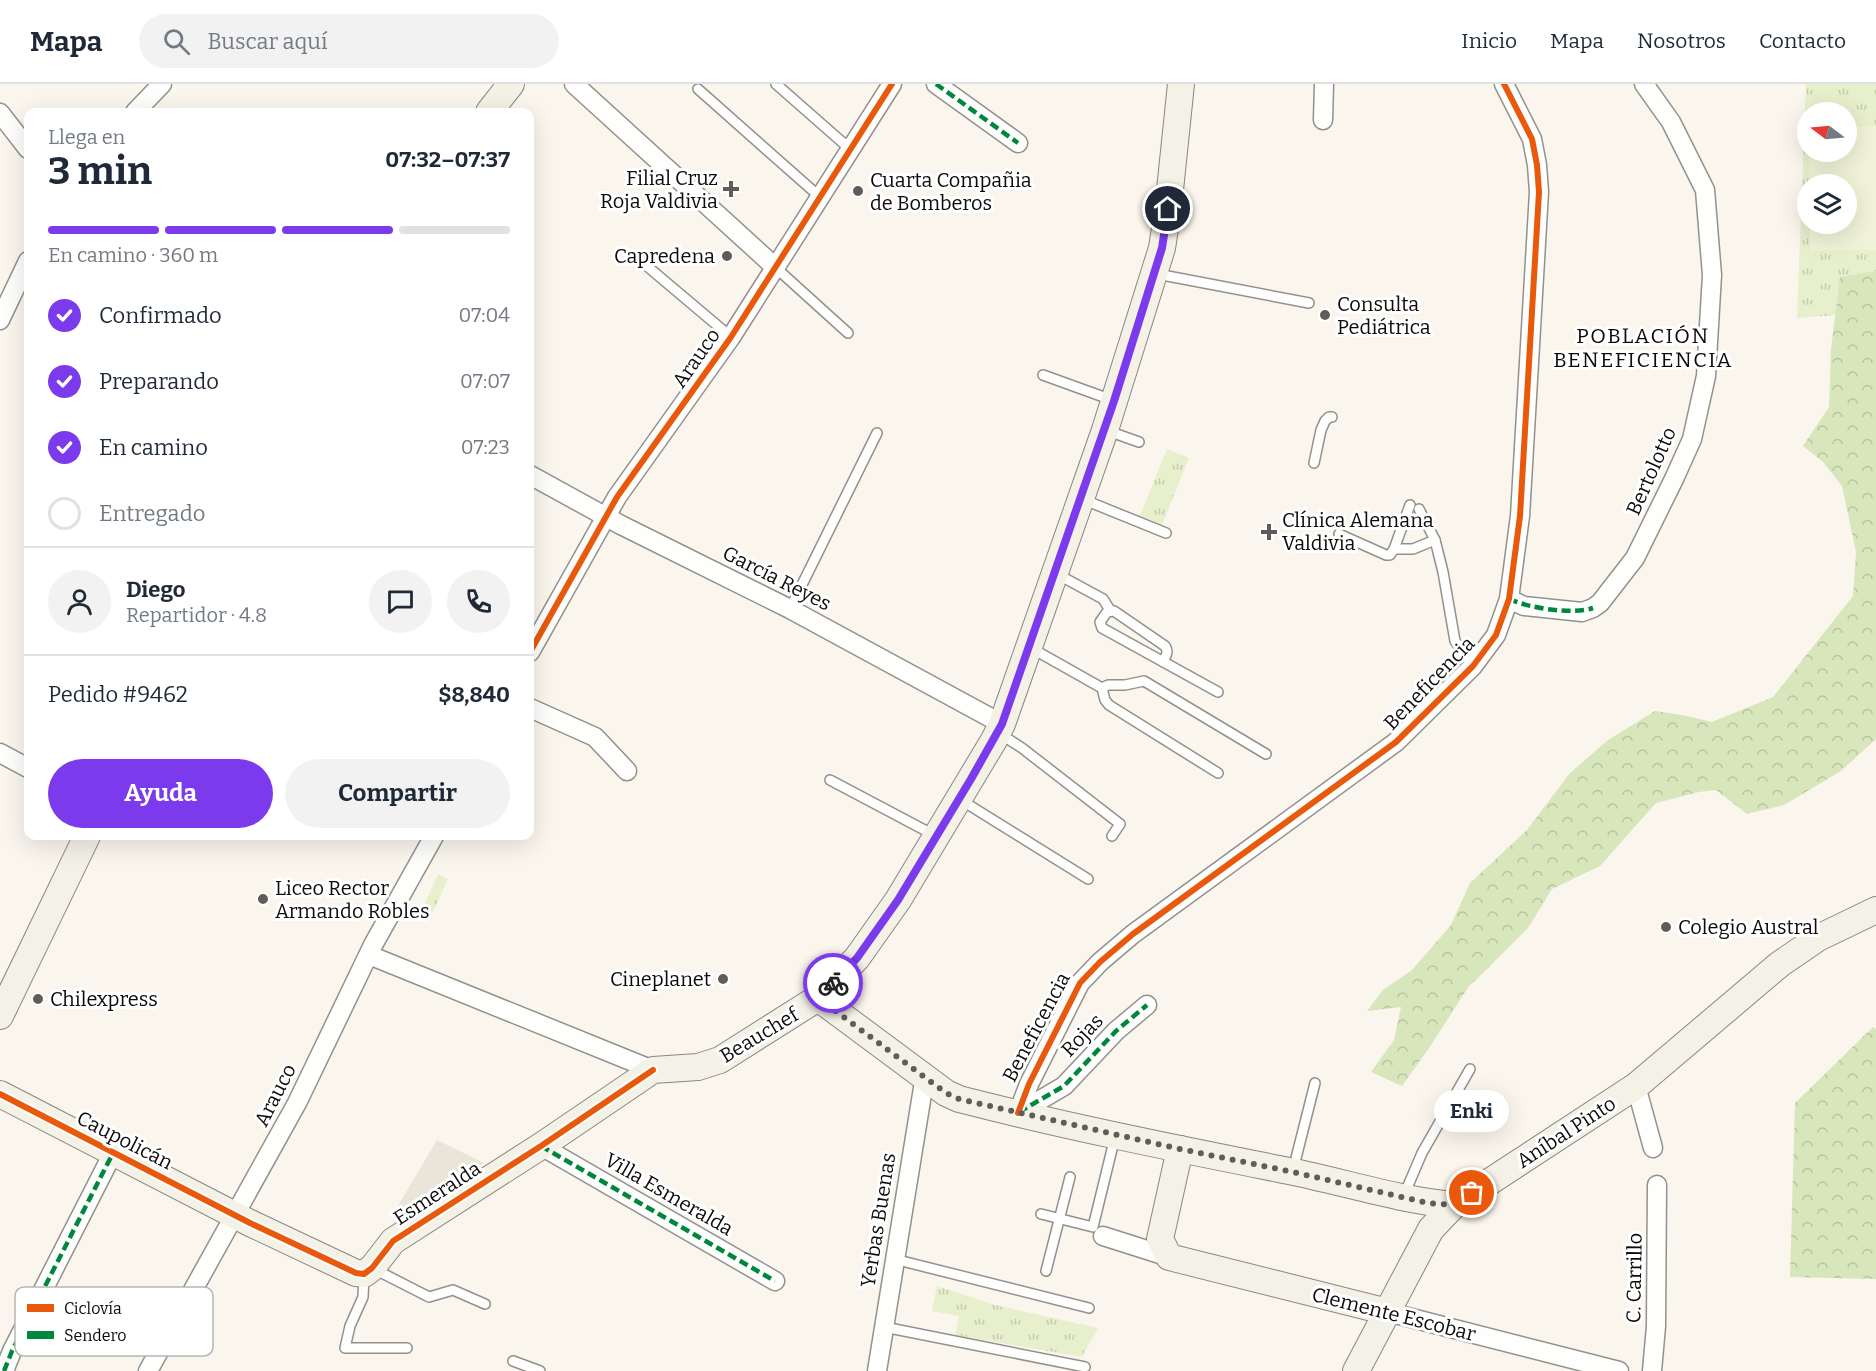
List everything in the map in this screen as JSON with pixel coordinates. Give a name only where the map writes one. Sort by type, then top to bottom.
[{"type":"main road","points":[[492,108],[511,84]]},
{"type":"main road","name":"Beauchef","points":[[654,1070],[698,1067],[720,1060],[818,998],[857,958],[898,900],[1000,728],[1105,430],[1162,248],[1181,84]]},
{"type":"main road","points":[[0,1016],[85,840]]},
{"type":"main road","name":"Aníbal Pinto","points":[[1356,1371],[1431,1229],[1454,1205],[1636,1086],[1780,963],[1818,938],[1876,910]]},
{"type":"main road","points":[[818,998],[946,1093],[959,1099],[1428,1203],[1454,1205]]},
{"type":"main road","name":"Esmeralda","points":[[368,1271],[393,1241],[654,1070]]},
{"type":"main road","name":"Caupolicán","points":[[0,1094],[235,1215]]},
{"type":"main road","points":[[1169,1257],[1160,1239],[1180,1149]]},
{"type":"main road","points":[[235,1215],[356,1273],[368,1271]]},
{"type":"main road","name":"Clemente Escobar","points":[[1169,1257],[1388,1312]]},
{"type":"street","points":[[139,108],[162,84]]},
{"type":"street","points":[[574,84],[775,267]]},
{"type":"street","name":"Arauco","points":[[534,645],[617,497],[731,337],[892,84]]},
{"type":"street","points":[[936,84],[1018,143]]},
{"type":"street","points":[[1323,120],[1324,84]]},
{"type":"street","name":"Beneficencia","points":[[1018,1113],[1029,1084],[1080,983],[1100,962],[1133,934],[1396,742],[1473,666],[1496,635],[1509,599],[1520,516],[1539,192],[1532,139],[1503,84]]},
{"type":"street","name":"Bertolotto","points":[[1509,599],[1524,606],[1582,612],[1600,603],[1635,558],[1692,439],[1706,376],[1712,275],[1705,190],[1671,122],[1644,84]]},
{"type":"street","points":[[0,113],[24,144]]},
{"type":"street","points":[[0,321],[24,270]]},
{"type":"street","name":"García Reyes","points":[[534,477],[606,517],[790,609],[1000,728]]},
{"type":"street","points":[[534,710],[595,737],[627,771]]},
{"type":"street","points":[[0,753],[24,766]]},
{"type":"street","name":"Arauco","points":[[195,1287],[297,1103],[369,955],[432,840]]},
{"type":"street","name":"Beauchef","points":[[369,955],[654,1070]]},
{"type":"street","name":"Rojas","points":[[1018,1113],[1064,1086],[1116,1031],[1147,1005]]},
{"type":"street","name":"Yerbas Buenas","points":[[877,1371],[922,1088],[926,1077]]},
{"type":"street","points":[[1636,1086],[1653,1148]]},
{"type":"street","name":"Villa Esmeralda","points":[[541,1146],[775,1281]]},
{"type":"street","points":[[44,1287],[113,1153]]},
{"type":"street","name":"C. Carrillo","points":[[1652,1371],[1656,1326],[1657,1185]]},
{"type":"street","name":"Clemente Escobar","points":[[1103,1236],[1169,1257]]},
{"type":"street","name":"Clemente Escobar","points":[[1388,1312],[1619,1371]]},
{"type":"street","points":[[4,1371],[15,1345]]},
{"type":"street","name":"Arauco","points":[[148,1371],[156,1356]]},
{"type":"lane","points":[[776,84],[850,149]]},
{"type":"lane","points":[[698,89],[820,197]]},
{"type":"lane","points":[[634,256],[731,337]]},
{"type":"lane","points":[[775,267],[848,333]]},
{"type":"lane","points":[[1154,273],[1309,303]]},
{"type":"lane","points":[[1043,375],[1114,401]]},
{"type":"lane","points":[[1314,463],[1323,426],[1329,417],[1332,417]]},
{"type":"lane","points":[[1105,430],[1139,442]]},
{"type":"lane","points":[[790,609],[877,433]]},
{"type":"lane","points":[[1081,499],[1166,533]]},
{"type":"lane","points":[[1339,534],[1390,555],[1415,507],[1435,540],[1455,641],[1473,666]]},
{"type":"lane","points":[[1395,549],[1413,549],[1435,540]]},
{"type":"lane","points":[[1055,573],[1103,599],[1110,610],[1165,646],[1167,655],[1163,662]]},
{"type":"lane","points":[[1110,610],[1100,622],[1102,628],[1218,692]]},
{"type":"lane","points":[[1029,647],[1102,688],[1109,705],[1218,773]]},
{"type":"lane","points":[[1102,688],[1108,685],[1125,685],[1144,681],[1266,754]]},
{"type":"lane","points":[[1000,728],[1022,748],[1120,824],[1112,836]]},
{"type":"lane","points":[[830,780],[936,836]]},
{"type":"lane","points":[[959,799],[1088,879]]},
{"type":"lane","points":[[1403,1197],[1422,1153],[1470,1069]]},
{"type":"lane","points":[[1293,1172],[1315,1083]]},
{"type":"lane","points":[[1041,1215],[1093,1227],[1116,1135]]},
{"type":"lane","points":[[1046,1271],[1070,1177]]},
{"type":"lane","points":[[894,1259],[1089,1308]]},
{"type":"lane","points":[[407,1348],[345,1348],[350,1326],[363,1298],[368,1271],[429,1297],[453,1290],[484,1304]]},
{"type":"lane","points":[[884,1327],[1085,1367]]},
{"type":"lane","points":[[513,1361],[540,1371]]},
{"type":"green space","points":[[1806,84],[1876,84],[1876,312],[1797,318],[1800,234],[1857,234],[1857,174],[1803,174],[1803,162],[1857,162],[1857,102],[1805,102]]},
{"type":"green space","points":[[1876,126],[1876,250],[1810,251],[1810,234],[1857,234],[1857,174],[1809,174],[1809,162],[1857,162],[1857,127]]},
{"type":"green space","points":[[1876,271],[1876,739],[1841,771],[1784,805],[1747,814],[1716,790],[1656,803],[1600,866],[1552,889],[1528,928],[1469,986],[1402,1086],[1371,1072],[1394,1040],[1401,1007],[1367,1011],[1383,990],[1412,970],[1451,925],[1470,883],[1527,830],[1570,773],[1608,740],[1655,711],[1712,722],[1773,697],[1853,596],[1856,552],[1842,486],[1823,462],[1803,446],[1829,407],[1831,349],[1840,277]]},
{"type":"green space","points":[[1167,449],[1189,458],[1162,525],[1140,516]]},
{"type":"green space","points":[[438,874],[448,879],[431,916],[421,912]]},
{"type":"green space","points":[[1873,1027],[1876,1029],[1876,1279],[1790,1277],[1795,1103]]},
{"type":"green space","points":[[937,1286],[995,1305],[1098,1328],[1082,1357],[955,1335],[959,1316],[932,1311]]},
{"type":"shaded area","points":[[437,1140],[484,1163],[396,1216],[393,1214]]},
{"type":"marked path","points":[[936,84],[1018,143]]},
{"type":"marked path","points":[[1509,599],[1551,610],[1574,611],[1593,608]]},
{"type":"marked path","points":[[1019,1112],[1064,1086],[1116,1031],[1147,1005]]},
{"type":"marked path","points":[[541,1146],[775,1281]]},
{"type":"marked path","points":[[45,1287],[113,1153]]},
{"type":"marked path","points":[[4,1371],[15,1345]]},
{"type":"cycle path","points":[[534,645],[617,497],[731,337],[892,84]]},
{"type":"cycle path","points":[[1018,1113],[1029,1084],[1080,983],[1100,962],[1133,934],[1396,742],[1473,666],[1496,635],[1509,599],[1520,516],[1539,192],[1532,139],[1504,84]]},
{"type":"cycle path","points":[[0,1094],[250,1223],[356,1273],[364,1274],[372,1268],[393,1241],[541,1146],[653,1070]]},
{"type":"way so far","points":[[833,983],[818,998],[946,1093],[959,1099],[1428,1203],[1454,1205],[1472,1193]]},
{"type":"place","name":"Filial Cruz Roja Valdivia","points":[[731,189]]},
{"type":"place","name":"Cuarta Compañia de Bomberos","points":[[858,191]]},
{"type":"place","name":"Capredena","points":[[727,256]]},
{"type":"place","name":"Consulta Pediátrica","points":[[1325,315]]},
{"type":"place","name":"Clínica Alemana Valdivia","points":[[1269,532]]},
{"type":"place","name":"Liceo Rector Armando Robles","points":[[263,899]]},
{"type":"place","name":"Colegio Austral","points":[[1666,927]]},
{"type":"place","name":"Cineplanet","points":[[723,979]]},
{"type":"place","name":"Chilexpress","points":[[38,999]]},
{"type":"place","name":"Enki","points":[[1472,1193]]},
{"type":"district","name":"POBLACIÓN BENEFICIENCIA","points":[[1643,348]]},
{"type":"route","points":[[833,983],[857,958],[898,900],[1002,724],[1114,401],[1162,248],[1168,209]]}]
